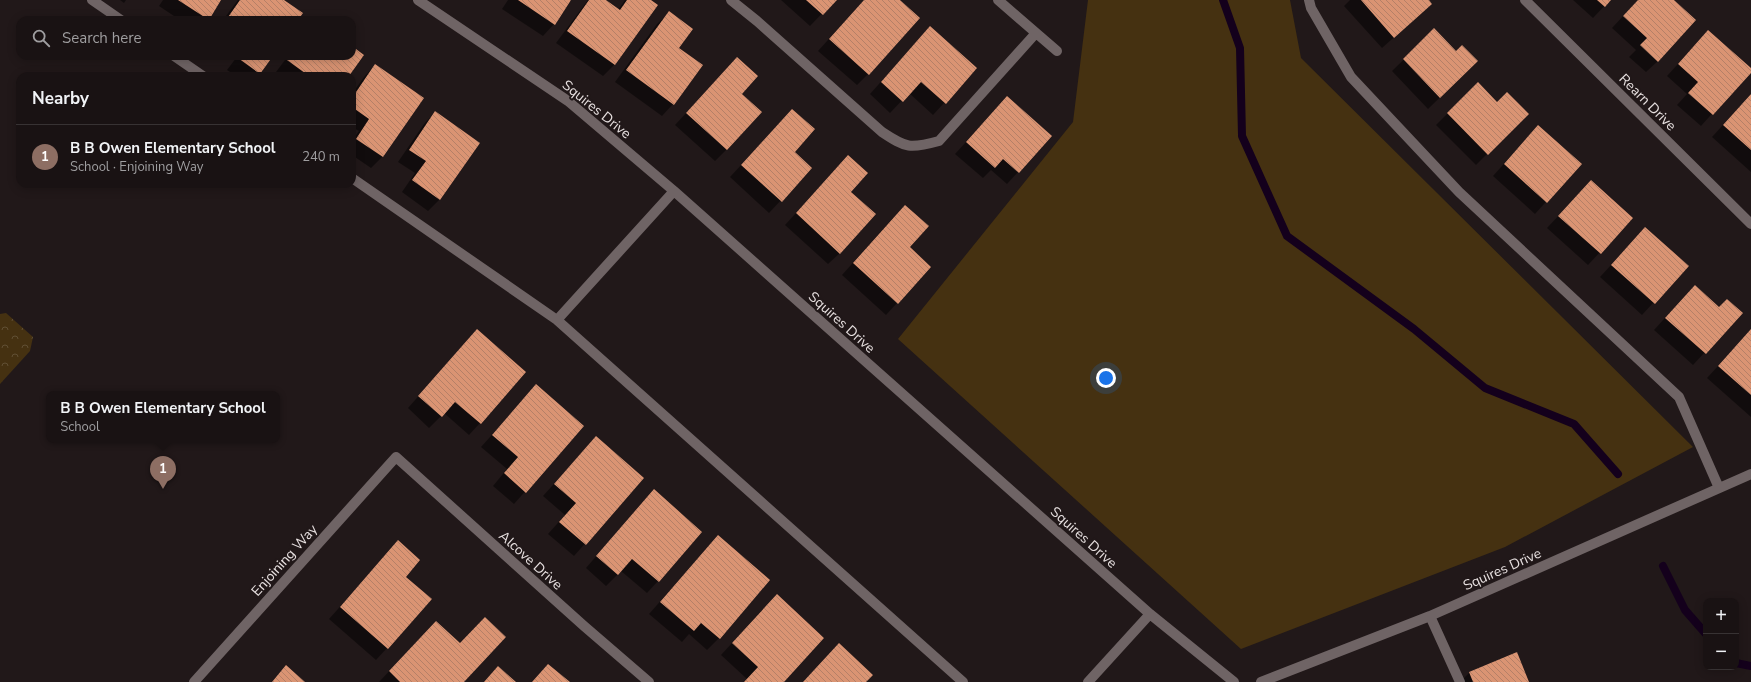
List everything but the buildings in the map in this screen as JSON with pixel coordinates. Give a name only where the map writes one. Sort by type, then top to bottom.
[{"type":"street","points":[[92,0],[115,16]]},
{"type":"street","name":"Squires Drive","points":[[418,0],[568,101],[674,191],[1150,614],[1234,682]]},
{"type":"street","points":[[731,0],[757,21],[882,132],[900,144],[918,147],[939,141],[1036,33]]},
{"type":"street","points":[[998,0],[1056,51]]},
{"type":"street","points":[[1309,0],[1311,8],[1319,22],[1356,82],[1459,192],[1679,397],[1719,488]]},
{"type":"street","name":"Rearn Drive","points":[[1525,0],[1751,224]]},
{"type":"street","points":[[180,60],[197,72]]},
{"type":"street","points":[[356,181],[557,320],[963,682]]},
{"type":"street","points":[[557,320],[674,191]]},
{"type":"street","name":"Enjoining Way","points":[[194,682],[396,457]]},
{"type":"street","name":"Alcove Drive","points":[[396,457],[584,626],[649,682]]},
{"type":"street","name":"Squires Drive","points":[[1261,682],[1430,616],[1751,474]]},
{"type":"street","points":[[1088,682],[1150,614]]},
{"type":"street","points":[[1430,616],[1460,682]]},
{"type":"green space","points":[[1088,0],[1290,0],[1301,58],[1693,447],[1505,547],[1241,649],[898,339],[1073,122]]},
{"type":"green space","points":[[6,313],[33,337],[30,351],[0,384],[0,314]]},
{"type":"waterway","points":[[1223,0],[1240,48],[1242,136],[1287,236],[1414,329],[1485,388],[1574,424],[1618,474]]},
{"type":"waterway","points":[[1663,566],[1685,610],[1703,631]]},
{"type":"waterway","points":[[1739,664],[1751,666]]},
{"type":"place","name":"B B Owen Elementary School","points":[[163,489]]}]
